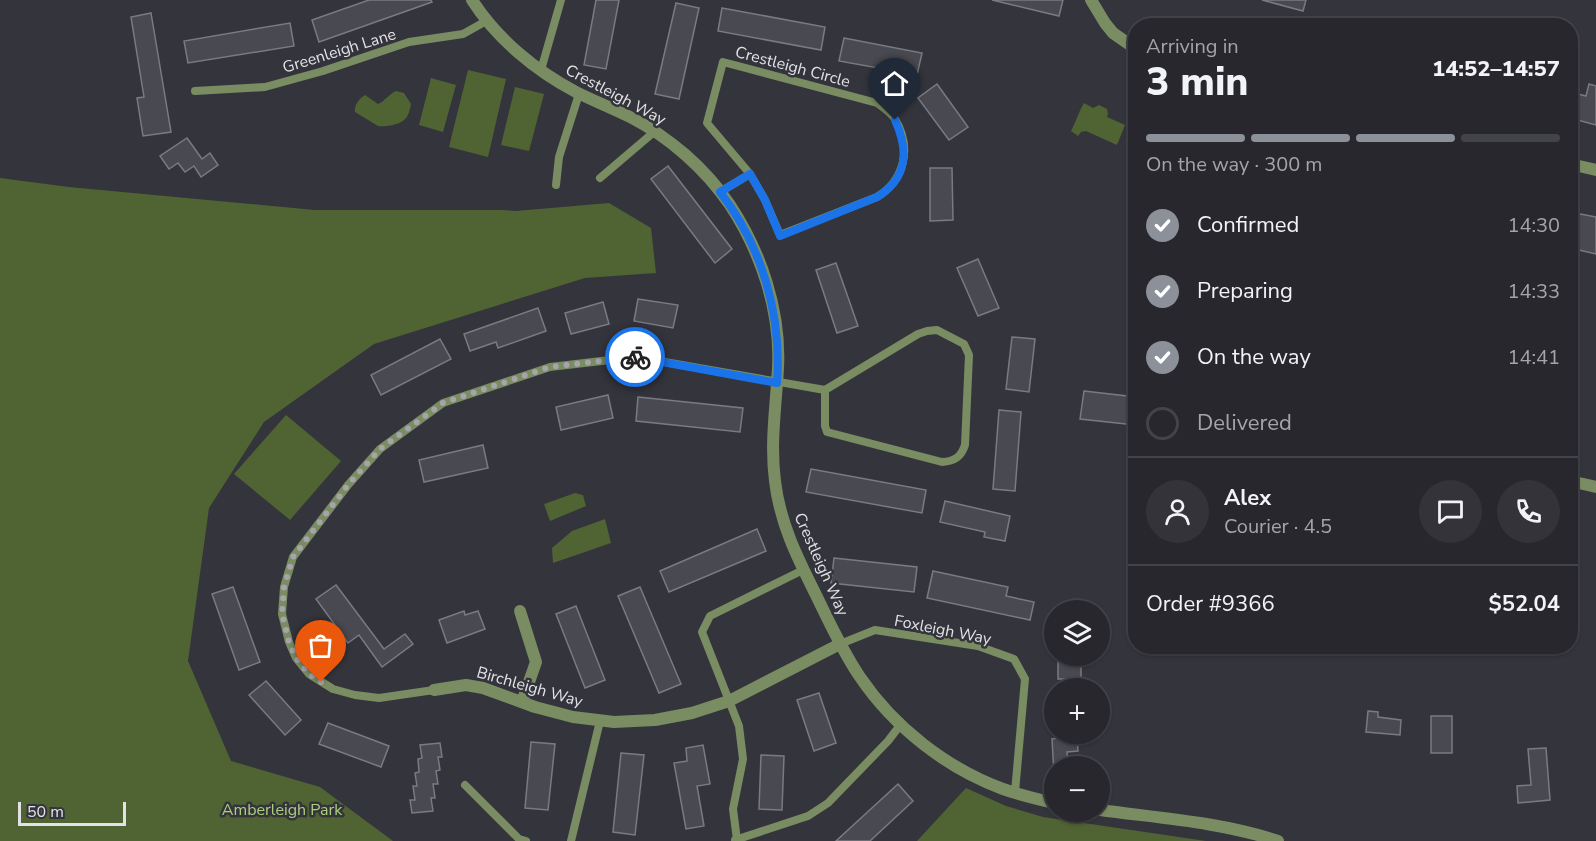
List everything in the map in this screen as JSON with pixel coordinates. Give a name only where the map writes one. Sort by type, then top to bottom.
[{"type":"street","name":"Crestleigh Way","points":[[472,0],[496,31],[541,70],[579,93],[631,117],[671,143],[691,160],[720,192],[755,250],[772,303],[778,356],[773,442],[775,481],[780,509],[788,537],[840,644],[861,678],[886,710],[927,747],[976,777],[1044,800]]},
{"type":"street","points":[[1091,0],[1113,33],[1128,43]]},
{"type":"street","points":[[1578,166],[1596,170]]},
{"type":"street","points":[[1578,483],[1596,487]]},
{"type":"street","points":[[520,611],[536,662],[522,702]]},
{"type":"street","name":"Birchleigh Way","points":[[434,690],[466,685],[483,688],[535,707],[573,717],[600,721],[655,720],[692,713],[729,701],[840,644]]},
{"type":"street","points":[[1110,811],[1203,824],[1258,834],[1278,841]]},
{"type":"lane","points":[[541,70],[561,0]]},
{"type":"lane","name":"Greenleigh Lane","points":[[195,91],[265,87],[409,42],[463,34],[488,20]]},
{"type":"lane","name":"Crestleigh Circle","points":[[723,62],[877,103],[895,120],[902,136],[904,151],[902,165],[896,181],[887,191],[780,236],[765,200],[750,174],[707,123],[723,62]]},
{"type":"lane","points":[[556,185],[560,157],[579,93]]},
{"type":"lane","points":[[600,177],[654,132]]},
{"type":"lane","points":[[720,192],[750,174]]},
{"type":"lane","points":[[937,330],[964,344],[969,355],[962,453],[951,462],[942,462],[828,432],[825,426],[825,390],[918,334],[937,330]]},
{"type":"lane","name":"Birchleigh Way","points":[[434,690],[379,698],[333,689],[309,674],[296,658],[289,642],[282,614],[284,587],[293,557],[348,485],[380,449],[443,403],[550,367],[636,357],[825,390]]},
{"type":"lane","points":[[803,570],[710,616],[702,632],[739,726],[743,759],[733,809],[735,840],[807,816],[828,803],[901,724]]},
{"type":"lane","name":"Foxleigh Way","points":[[840,644],[875,630],[978,646],[1014,659],[1025,679],[1015,792]]},
{"type":"lane","points":[[571,841],[600,721]]},
{"type":"lane","points":[[465,785],[519,839],[526,841]]},
{"type":"green space","points":[[468,70],[506,79],[488,157],[449,147]]},
{"type":"green space","points":[[431,78],[456,85],[443,132],[419,125]]},
{"type":"green space","points":[[515,87],[544,94],[529,151],[501,145]]},
{"type":"green space","points":[[396,91],[404,93],[411,104],[404,120],[389,126],[378,126],[355,112],[357,102],[365,95],[378,104]]},
{"type":"green space","points":[[1084,103],[1093,108],[1099,105],[1107,109],[1107,117],[1125,125],[1117,145],[1086,131],[1081,132],[1078,136],[1071,131]]},
{"type":"green space","name":"Amberleigh Park","points":[[0,178],[69,187],[315,210],[516,211],[609,203],[651,228],[656,273],[585,278],[374,344],[264,422],[209,508],[188,661],[231,761],[320,787],[393,841],[0,841]]},
{"type":"green space","points":[[286,415],[341,461],[290,520],[234,474]]},
{"type":"green space","points":[[575,493],[583,495],[586,506],[550,521],[544,504]]},
{"type":"green space","points":[[605,519],[611,543],[553,563],[552,548],[572,531]]},
{"type":"green space","points":[[966,788],[1006,806],[1044,817],[1044,822],[1077,822],[1206,841],[917,841]]},
{"type":"building","points":[[369,0],[431,0],[432,2],[319,42],[312,20]]},
{"type":"building","points":[[596,0],[619,0],[606,69],[584,65]]},
{"type":"building","points":[[992,0],[1063,0],[1059,16]]},
{"type":"building","points":[[1262,0],[1306,0],[1303,11]]},
{"type":"building","points":[[676,3],[699,8],[679,99],[655,94]]},
{"type":"building","points":[[722,8],[825,27],[821,50],[718,31]]},
{"type":"building","points":[[151,13],[171,132],[143,136],[137,98],[144,97],[131,17]]},
{"type":"building","points":[[290,23],[294,46],[188,63],[184,41]]},
{"type":"building","points":[[844,38],[922,53],[917,75],[839,61]]},
{"type":"building","points":[[937,84],[968,127],[949,140],[918,98]]},
{"type":"building","points":[[1589,84],[1596,86],[1596,125],[1578,120],[1578,94],[1586,96]]},
{"type":"building","points":[[187,138],[202,159],[210,153],[218,165],[201,177],[194,166],[185,172],[178,163],[169,169],[160,156]]},
{"type":"building","points":[[668,166],[732,249],[715,263],[651,179]]},
{"type":"building","points":[[930,168],[952,168],[953,220],[930,221]]},
{"type":"building","points":[[1578,214],[1596,217],[1596,254],[1578,250]]},
{"type":"building","points":[[978,259],[999,308],[978,316],[957,268]]},
{"type":"building","points":[[836,263],[858,326],[837,333],[816,270]]},
{"type":"building","points":[[638,299],[678,305],[673,328],[634,321]]},
{"type":"building","points":[[603,302],[609,324],[571,334],[565,313]]},
{"type":"building","points":[[538,308],[546,331],[498,348],[496,342],[470,351],[464,334]]},
{"type":"building","points":[[1012,337],[1035,339],[1029,392],[1006,389]]},
{"type":"building","points":[[440,339],[451,359],[381,395],[371,375]]},
{"type":"building","points":[[1084,391],[1128,396],[1128,424],[1080,419]]},
{"type":"building","points":[[608,395],[613,418],[561,430],[556,407]]},
{"type":"building","points":[[638,397],[743,408],[740,432],[636,421]]},
{"type":"building","points":[[999,410],[1021,412],[1015,491],[993,489]]},
{"type":"building","points":[[483,445],[488,468],[424,482],[419,460]]},
{"type":"building","points":[[811,469],[926,490],[922,513],[806,492]]},
{"type":"building","points":[[945,501],[1010,516],[1005,541],[984,537],[985,532],[940,522]]},
{"type":"building","points":[[757,529],[766,551],[669,592],[660,571]]},
{"type":"building","points":[[834,558],[917,567],[914,592],[831,583]]},
{"type":"building","points":[[933,571],[1008,587],[1006,596],[1034,602],[1030,620],[927,598]]},
{"type":"building","points":[[336,585],[384,649],[405,634],[413,644],[382,667],[359,635],[348,643],[316,599]]},
{"type":"building","points":[[233,587],[260,662],[239,670],[212,594]]},
{"type":"building","points":[[640,587],[681,684],[659,693],[618,596]]},
{"type":"building","points":[[576,606],[605,680],[585,688],[556,614]]},
{"type":"building","points":[[464,611],[465,615],[478,611],[485,629],[447,643],[439,620]]},
{"type":"building","points":[[1058,666],[1081,666],[1081,678],[1058,678]]},
{"type":"building","points":[[266,681],[301,720],[285,735],[249,695]]},
{"type":"building","points":[[819,693],[836,743],[814,751],[797,700]]},
{"type":"building","points":[[1368,711],[1378,712],[1378,717],[1401,720],[1400,735],[1366,732]]},
{"type":"building","points":[[1431,716],[1452,716],[1452,753],[1431,753]]},
{"type":"building","points":[[328,723],[389,746],[381,767],[319,744]]},
{"type":"building","points":[[531,742],[555,744],[548,810],[525,808]]},
{"type":"building","points":[[440,743],[442,757],[438,757],[440,770],[436,771],[438,784],[433,784],[435,798],[431,798],[433,811],[412,813],[410,800],[415,800],[413,786],[417,786],[415,773],[419,772],[418,759],[422,758],[420,745]]},
{"type":"building","points":[[1052,744],[1078,744],[1078,751],[1067,752],[1067,756],[1053,756]]},
{"type":"building","points":[[703,745],[710,784],[697,786],[704,826],[686,829],[674,763],[687,761],[686,748]]},
{"type":"building","points":[[1546,748],[1550,800],[1518,803],[1517,786],[1531,785],[1528,749]]},
{"type":"building","points":[[621,753],[644,755],[635,835],[613,832]]},
{"type":"building","points":[[761,755],[784,756],[782,810],[759,809]]},
{"type":"building","points":[[898,784],[913,801],[870,841],[836,841]]},
{"type":"way so far","points":[[321,682],[309,674],[296,658],[289,642],[282,614],[284,587],[293,557],[348,485],[380,449],[443,403],[550,367],[635,357]]},
{"type":"route","points":[[635,357],[777,383],[776,326],[765,277],[742,225],[720,192],[750,174],[765,200],[780,236],[877,197],[887,191],[896,181],[902,165],[904,151],[902,136],[895,120]]}]
